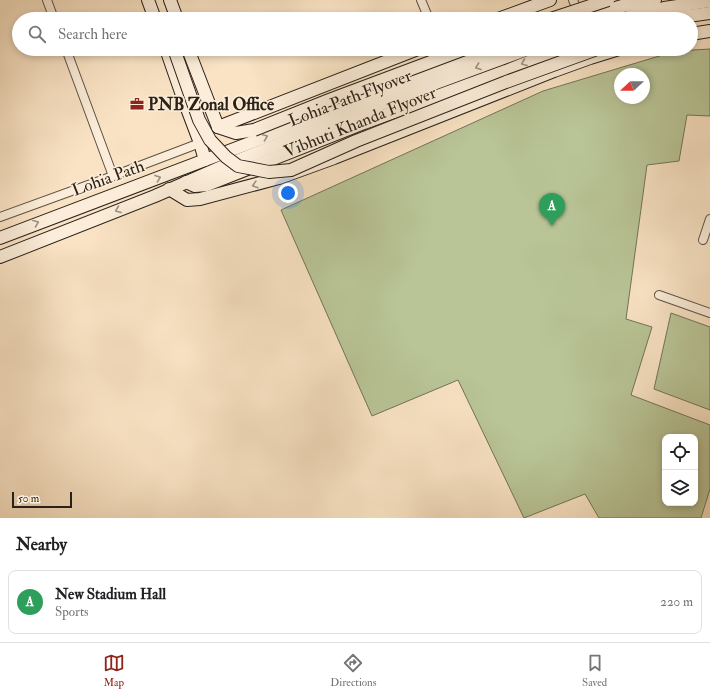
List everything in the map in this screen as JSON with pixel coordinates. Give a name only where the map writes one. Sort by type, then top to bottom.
[{"type":"main road","points":[[148,0],[152,12]]},
{"type":"main road","points":[[157,0],[161,12]]},
{"type":"main road","points":[[170,0],[174,12]]},
{"type":"main road","points":[[517,12],[550,0]]},
{"type":"main road","points":[[572,12],[608,0]]},
{"type":"main road","points":[[596,12],[622,3],[652,0]]},
{"type":"main road","points":[[648,12],[710,1]]},
{"type":"main road","points":[[698,15],[710,13]]},
{"type":"main road","points":[[698,26],[710,24]]},
{"type":"main road","points":[[698,33],[710,31]]},
{"type":"main road","points":[[168,56],[206,160]]},
{"type":"main road","name":"Vibhuti Khanda Flyover","points":[[176,56],[199,120],[210,140],[226,157],[238,166],[269,172],[291,170],[356,141],[506,82],[578,56]]},
{"type":"main road","points":[[191,56],[218,127],[400,56]]},
{"type":"main road","name":"Lohia Path Flyover","points":[[218,127],[236,133],[254,130],[446,56]]},
{"type":"main road","name":"Lohia Path Flyover","points":[[228,151],[480,56]]},
{"type":"main road","name":"Lohia Path Flyover","points":[[154,196],[226,165],[399,97],[509,56]]},
{"type":"main road","name":"Lohia Path Flyover","points":[[186,182],[195,186],[207,185],[364,123],[544,56]]},
{"type":"main road","points":[[169,189],[187,200],[200,199],[279,178],[334,158],[554,71],[596,56]]},
{"type":"main road","points":[[183,98],[204,91]]},
{"type":"main road","name":"Lohia Path","points":[[0,238],[228,151]]},
{"type":"main road","name":"Lohia Path","points":[[0,257],[154,196]]},
{"type":"street","points":[[47,0],[51,12]]},
{"type":"street","points":[[421,0],[425,12]]},
{"type":"street","points":[[573,0],[577,12]]},
{"type":"street","points":[[69,56],[113,176]]},
{"type":"street","points":[[443,56],[448,68]]},
{"type":"street","points":[[0,217],[113,176],[200,142]]},
{"type":"street","points":[[703,240],[710,219]]},
{"type":"street","points":[[660,295],[710,313]]},
{"type":"green space","points":[[710,49],[710,116],[687,115],[679,161],[647,165],[626,319],[652,327],[631,395],[710,425],[710,489],[701,518],[599,518],[585,494],[524,518],[458,380],[372,416],[281,210],[543,91],[614,70],[614,104],[650,104],[650,68],[619,68],[659,56],[698,56],[698,50]]},
{"type":"green space","points":[[671,313],[710,327],[710,410],[654,389]]},
{"type":"place","name":"PNB Zonal Office","points":[[137,104]]},
{"type":"place","name":"New Stadium Hall","points":[[552,226]]}]
